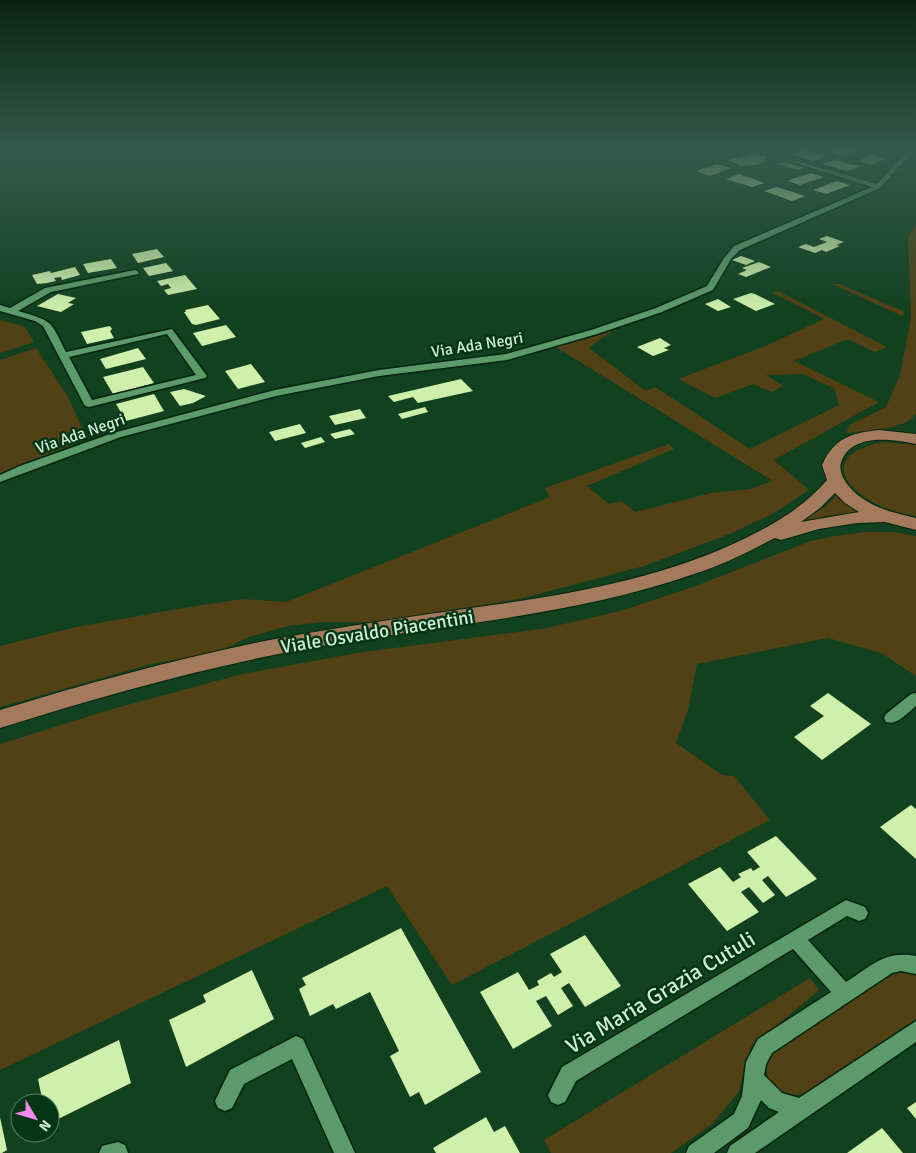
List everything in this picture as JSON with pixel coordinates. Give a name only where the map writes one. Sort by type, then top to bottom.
[{"type":"main road","points":[[894,436],[916,429]]},
{"type":"main road","points":[[836,481],[830,465],[837,451],[844,445],[864,438],[894,436],[916,438]]},
{"type":"main road","name":"Viale Osvaldo Piacentini","points":[[0,719],[138,679],[270,648],[425,622],[548,605],[591,596],[670,575],[721,557],[753,542],[810,507],[825,495],[836,481],[855,501],[889,517],[916,524]]},
{"type":"main road","name":"Viale Osvaldo Piacentini","points":[[753,542],[818,523],[848,518],[889,517]]},
{"type":"street","name":"Via Ada Negri","points":[[0,479],[24,468],[117,435],[275,393],[379,373],[507,357],[594,332],[704,292],[714,284],[724,261],[737,248],[839,204]]},
{"type":"street","points":[[11,310],[48,290],[136,272]]},
{"type":"street","points":[[0,308],[44,321],[89,404],[202,376],[169,331],[64,355]]},
{"type":"street","points":[[891,718],[916,698]]},
{"type":"street","name":"Via Maria Grazia Cutuli","points":[[558,1095],[569,1074],[846,908],[859,913]]},
{"type":"street","points":[[795,938],[844,993]]},
{"type":"street","points":[[696,1153],[741,1120],[752,1097],[756,1062],[765,1046],[888,964],[913,963]]},
{"type":"street","points":[[737,1153],[916,1031]]},
{"type":"street","points":[[224,1101],[237,1078],[296,1046],[345,1153]]},
{"type":"street","points":[[755,1080],[776,1101],[801,1109]]},
{"type":"street","points":[[109,1153],[118,1152]]},
{"type":"shaded area","points":[[916,224],[916,414],[910,420],[893,427],[846,433],[851,424],[886,407],[900,375],[911,317],[908,237]]},
{"type":"shaded area","points":[[832,284],[840,284],[905,312],[902,316]]},
{"type":"shaded area","points":[[778,291],[887,347],[875,352],[848,339],[794,361],[879,402],[774,460],[809,490],[772,514],[727,535],[644,566],[519,599],[374,622],[323,622],[288,626],[249,637],[217,652],[151,664],[0,707],[0,646],[76,627],[195,606],[243,599],[286,602],[550,497],[545,488],[669,444],[674,449],[587,486],[609,504],[622,501],[635,512],[711,493],[750,489],[773,481],[551,344],[626,321],[589,348],[646,391],[655,387],[750,449],[839,405],[835,389],[803,374],[766,375],[783,386],[772,392],[753,384],[715,398],[678,379],[768,345],[824,319],[771,292]]},
{"type":"shaded area","points":[[0,320],[25,327],[34,342],[0,353]]},
{"type":"shaded area","points":[[36,348],[68,397],[87,439],[0,473],[0,360]]},
{"type":"shaded area","points":[[884,442],[916,445],[916,516],[895,511],[875,503],[862,495],[851,485],[845,476],[846,460],[852,454],[861,449]]},
{"type":"shaded area","points":[[837,495],[863,512],[826,516],[793,525],[825,507]]},
{"type":"shaded area","points":[[866,532],[892,532],[916,536],[916,676],[881,653],[828,638],[697,664],[688,710],[676,743],[722,775],[734,776],[770,820],[452,985],[387,886],[0,1070],[0,744],[109,710],[242,674],[363,652],[542,629],[620,611],[693,587],[811,541]]},
{"type":"shaded area","points":[[902,970],[916,974],[916,1019],[805,1094],[785,1094],[777,1091],[772,1086],[768,1079],[767,1071],[771,1052],[889,976]]},
{"type":"shaded area","points":[[810,978],[819,990],[751,1047],[738,1093],[712,1124],[671,1153],[551,1153],[544,1140]]},
{"type":"building","points":[[827,236],[844,242],[836,245],[840,246],[826,252],[822,250],[815,253],[798,247],[806,244],[814,247],[827,242],[819,239]]},
{"type":"building","points":[[157,249],[164,257],[138,263],[132,254]]},
{"type":"building","points":[[741,256],[755,261],[746,265],[732,260]]},
{"type":"building","points":[[111,259],[117,268],[88,273],[83,264]]},
{"type":"building","points":[[759,262],[771,267],[746,277],[738,274],[747,270],[742,268]]},
{"type":"building","points":[[166,263],[173,271],[149,276],[143,268]]},
{"type":"building","points":[[75,267],[80,275],[62,280],[61,277],[54,278],[56,281],[47,283],[37,284],[32,275],[50,271],[51,273]]},
{"type":"building","points":[[185,275],[197,289],[168,295],[164,290],[171,288],[168,284],[161,286],[157,281]]},
{"type":"building","points":[[751,293],[775,304],[756,311],[733,299]]},
{"type":"building","points":[[58,294],[76,298],[68,303],[74,304],[61,312],[37,306]]},
{"type":"building","points":[[718,299],[731,307],[718,311],[705,304]]},
{"type":"building","points":[[208,305],[220,319],[196,325],[192,324],[184,312],[186,312],[185,310]]},
{"type":"building","points":[[226,325],[236,337],[202,346],[193,333]]},
{"type":"building","points":[[110,326],[112,329],[110,331],[114,338],[87,344],[81,332]]},
{"type":"building","points":[[660,338],[671,345],[664,348],[669,350],[653,356],[637,347]]},
{"type":"building","points":[[138,348],[146,359],[106,369],[100,359]]},
{"type":"building","points":[[251,364],[265,382],[238,389],[225,371]]},
{"type":"building","points":[[143,367],[154,383],[113,394],[103,377]]},
{"type":"building","points":[[461,379],[473,391],[418,403],[413,397],[394,402],[388,396]]},
{"type":"building","points":[[184,389],[206,396],[193,403],[180,406],[170,392]]},
{"type":"building","points":[[154,394],[164,411],[126,421],[116,404]]},
{"type":"building","points":[[425,407],[428,412],[402,419],[398,414]]},
{"type":"building","points":[[360,409],[366,418],[335,425],[329,416]]},
{"type":"building","points":[[300,424],[306,433],[275,441],[269,432]]},
{"type":"building","points":[[350,429],[355,434],[335,439],[330,434]]},
{"type":"building","points":[[321,437],[325,442],[305,448],[301,443]]},
{"type":"building","points":[[828,693],[871,724],[822,760],[794,737],[824,716],[810,706]]},
{"type":"building","points":[[911,805],[916,809],[916,859],[880,827]]},
{"type":"building","points":[[776,836],[817,879],[786,897],[768,876],[762,880],[775,895],[763,903],[749,887],[741,892],[759,912],[727,931],[688,884],[720,867],[733,882],[741,877],[738,874],[751,868],[753,871],[760,867],[747,852]]},
{"type":"building","points":[[401,928],[481,1072],[425,1105],[419,1092],[410,1097],[390,1056],[399,1051],[370,992],[336,1009],[333,1004],[310,1016],[299,989],[306,985],[302,978]]},
{"type":"building","points":[[585,935],[621,986],[585,1007],[569,983],[561,988],[573,1006],[558,1015],[546,996],[536,1001],[552,1026],[513,1049],[480,992],[518,972],[529,990],[539,985],[537,981],[551,973],[554,977],[562,972],[550,954]]},
{"type":"building","points":[[252,970],[274,1019],[186,1067],[169,1020],[206,1002],[203,995]]},
{"type":"building","points":[[119,1040],[131,1083],[60,1118],[60,1093],[41,1093],[38,1079]]},
{"type":"building","points":[[916,1102],[916,1119],[907,1108]]},
{"type":"building","points":[[0,1117],[7,1150],[2,1153],[0,1153]]},
{"type":"building","points":[[486,1117],[494,1132],[505,1126],[520,1153],[436,1153],[433,1148]]},
{"type":"building","points":[[882,1128],[903,1153],[847,1153]]}]
